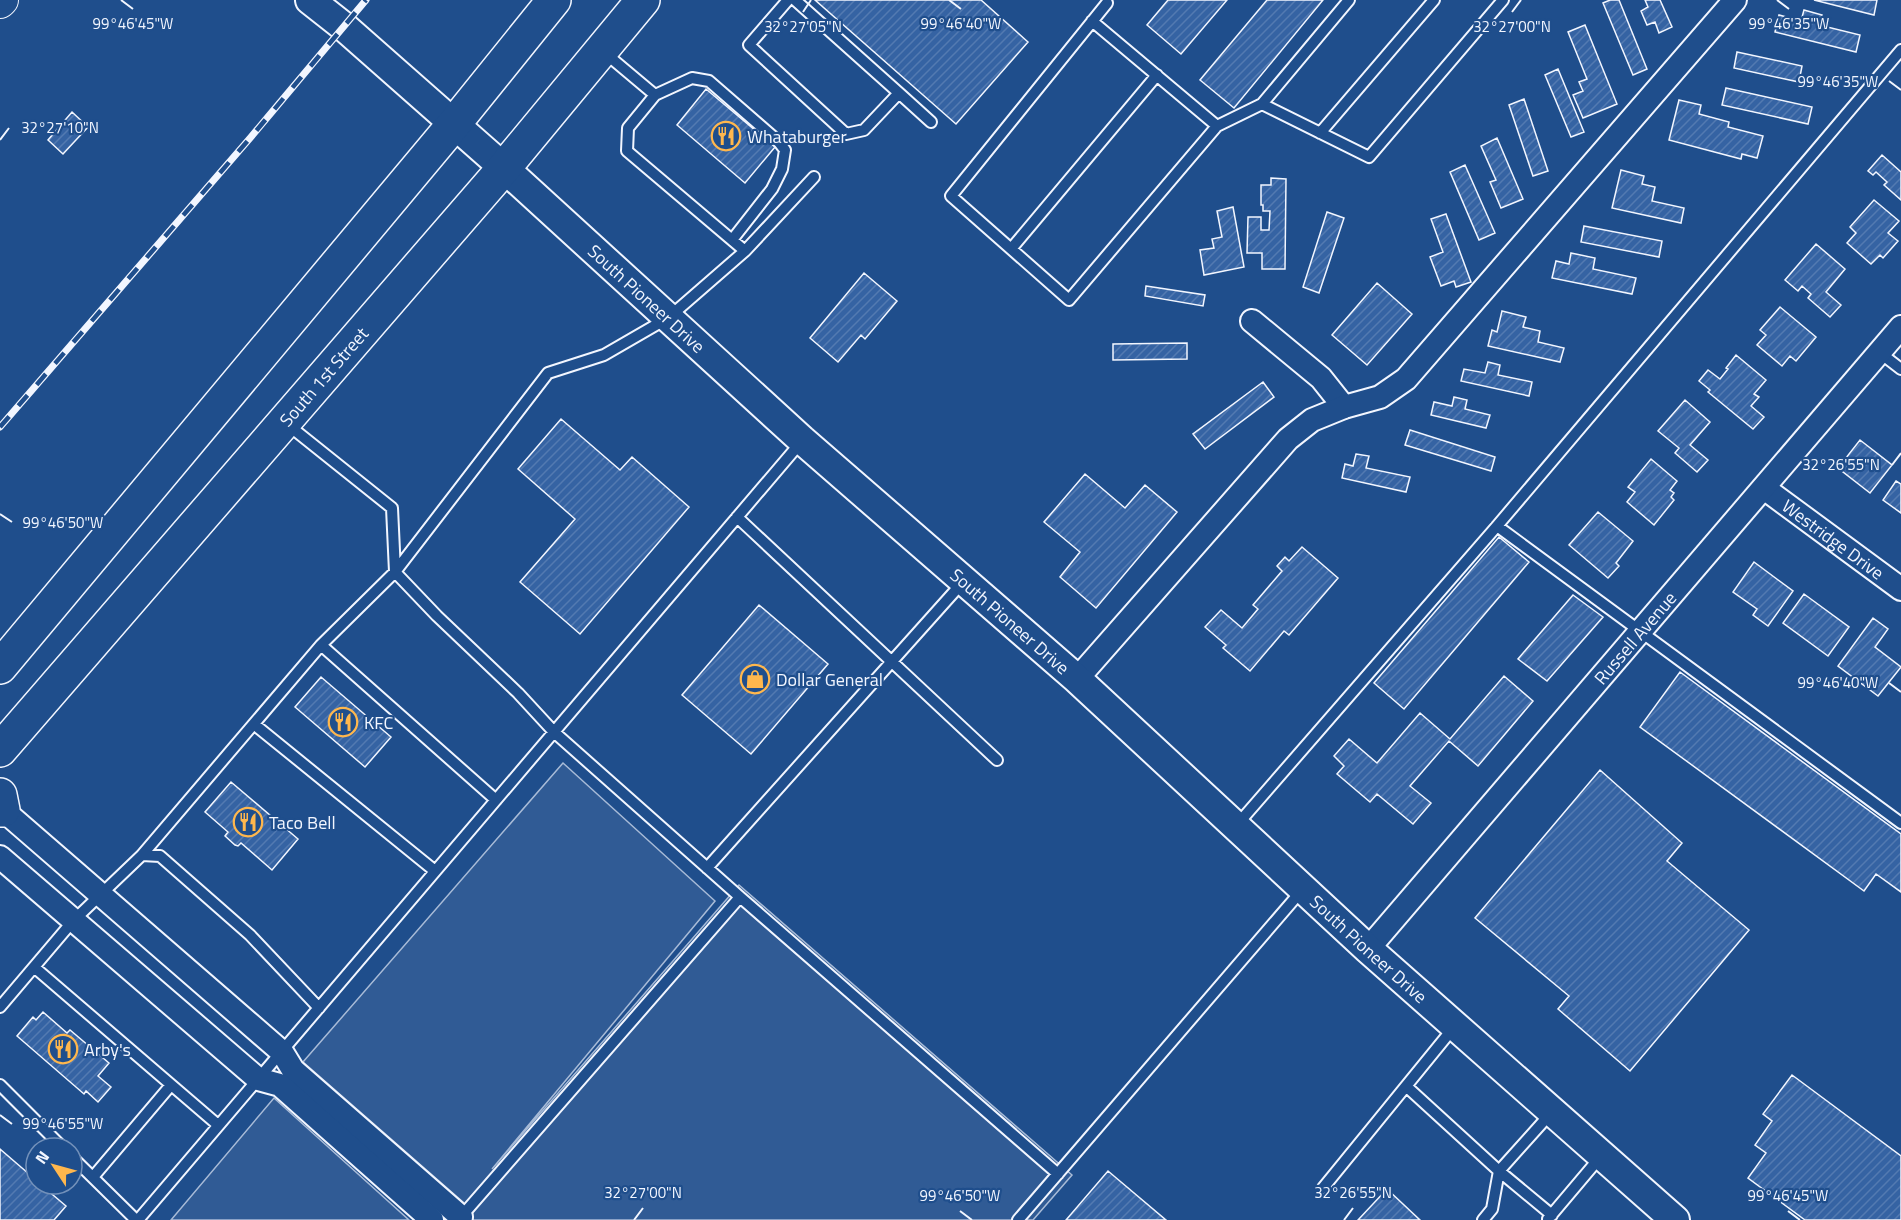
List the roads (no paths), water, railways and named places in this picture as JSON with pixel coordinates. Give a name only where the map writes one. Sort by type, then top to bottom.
[{"type":"main road","points":[[0,667],[454,124],[554,0]]},
{"type":"main road","name":"South 1st Street","points":[[0,778],[10,738],[504,168],[643,0]]},
{"type":"street","name":"South Pioneer Drive","points":[[310,0],[343,26],[504,168],[802,440],[1077,679],[1368,949],[1675,1220]]},
{"type":"street","points":[[1077,679],[1288,439],[1312,420],[1344,406],[1380,398],[1406,379],[1735,0]]},
{"type":"street","points":[[1252,321],[1321,378],[1344,406]]},
{"type":"street","name":"Russell Avenue","points":[[1368,949],[1901,327]]},
{"type":"street","name":"Westridge Drive","points":[[1764,488],[1901,589]]},
{"type":"street","points":[[1,805],[282,1052],[292,1070],[459,1218]]},
{"type":"street","points":[[0,857],[258,1079],[280,1086],[432,1220]]},
{"type":"lane","points":[[788,0],[749,45],[846,134],[864,130],[899,93]]},
{"type":"lane","points":[[795,0],[931,122]]},
{"type":"lane","points":[[1107,1],[951,196],[1069,300],[1218,126],[1262,104],[1349,0]]},
{"type":"lane","points":[[1320,133],[1434,0]]},
{"type":"lane","points":[[1262,104],[1369,157],[1502,0]]},
{"type":"lane","points":[[1092,21],[1218,126]]},
{"type":"lane","points":[[601,50],[655,95]]},
{"type":"lane","points":[[1236,826],[1497,526],[1901,50]]},
{"type":"lane","points":[[1011,249],[1157,75]]},
{"type":"lane","points":[[732,240],[772,189],[782,169],[784,150],[778,141],[709,81],[692,78],[655,95],[628,128],[627,152],[745,251]]},
{"type":"lane","points":[[0,1008],[74,921],[142,855],[321,645],[395,572],[548,373],[604,355],[668,318],[745,251],[814,177]]},
{"type":"lane","points":[[1879,352],[1901,369]]},
{"type":"lane","points":[[285,422],[392,508],[395,572],[518,693],[554,732],[1058,1174]]},
{"type":"lane","points":[[84,1168],[137,1220],[802,440]]},
{"type":"lane","points":[[737,517],[997,760]]},
{"type":"lane","points":[[1497,526],[1901,823]]},
{"type":"lane","points":[[707,868],[964,581]]},
{"type":"lane","points":[[321,645],[495,800]]},
{"type":"lane","points":[[255,725],[435,871]]},
{"type":"lane","points":[[142,855],[160,856],[250,936],[319,1008]]},
{"type":"lane","points":[[1018,1220],[1303,889]]},
{"type":"lane","points":[[459,1218],[740,897]]},
{"type":"lane","points":[[34,967],[218,1125]]},
{"type":"lane","points":[[1323,1188],[1455,1026]]},
{"type":"lane","points":[[0,1085],[51,1136]]},
{"type":"lane","points":[[93,1177],[171,1085]]},
{"type":"lane","points":[[1407,1087],[1550,1217],[1602,1155]]},
{"type":"lane","points":[[1483,1220],[1492,1209],[1499,1171],[1552,1113]]},
{"type":"railway","points":[[0,427],[251,137],[366,0]]},
{"type":"place","name":"Whataburger","points":[[726,136]]},
{"type":"place","name":"Dollar General","points":[[755,679]]},
{"type":"place","name":"KFC","points":[[343,722]]},
{"type":"place","name":"Taco Bell","points":[[248,822]]},
{"type":"place","name":"Arby's","points":[[63,1049]]}]
